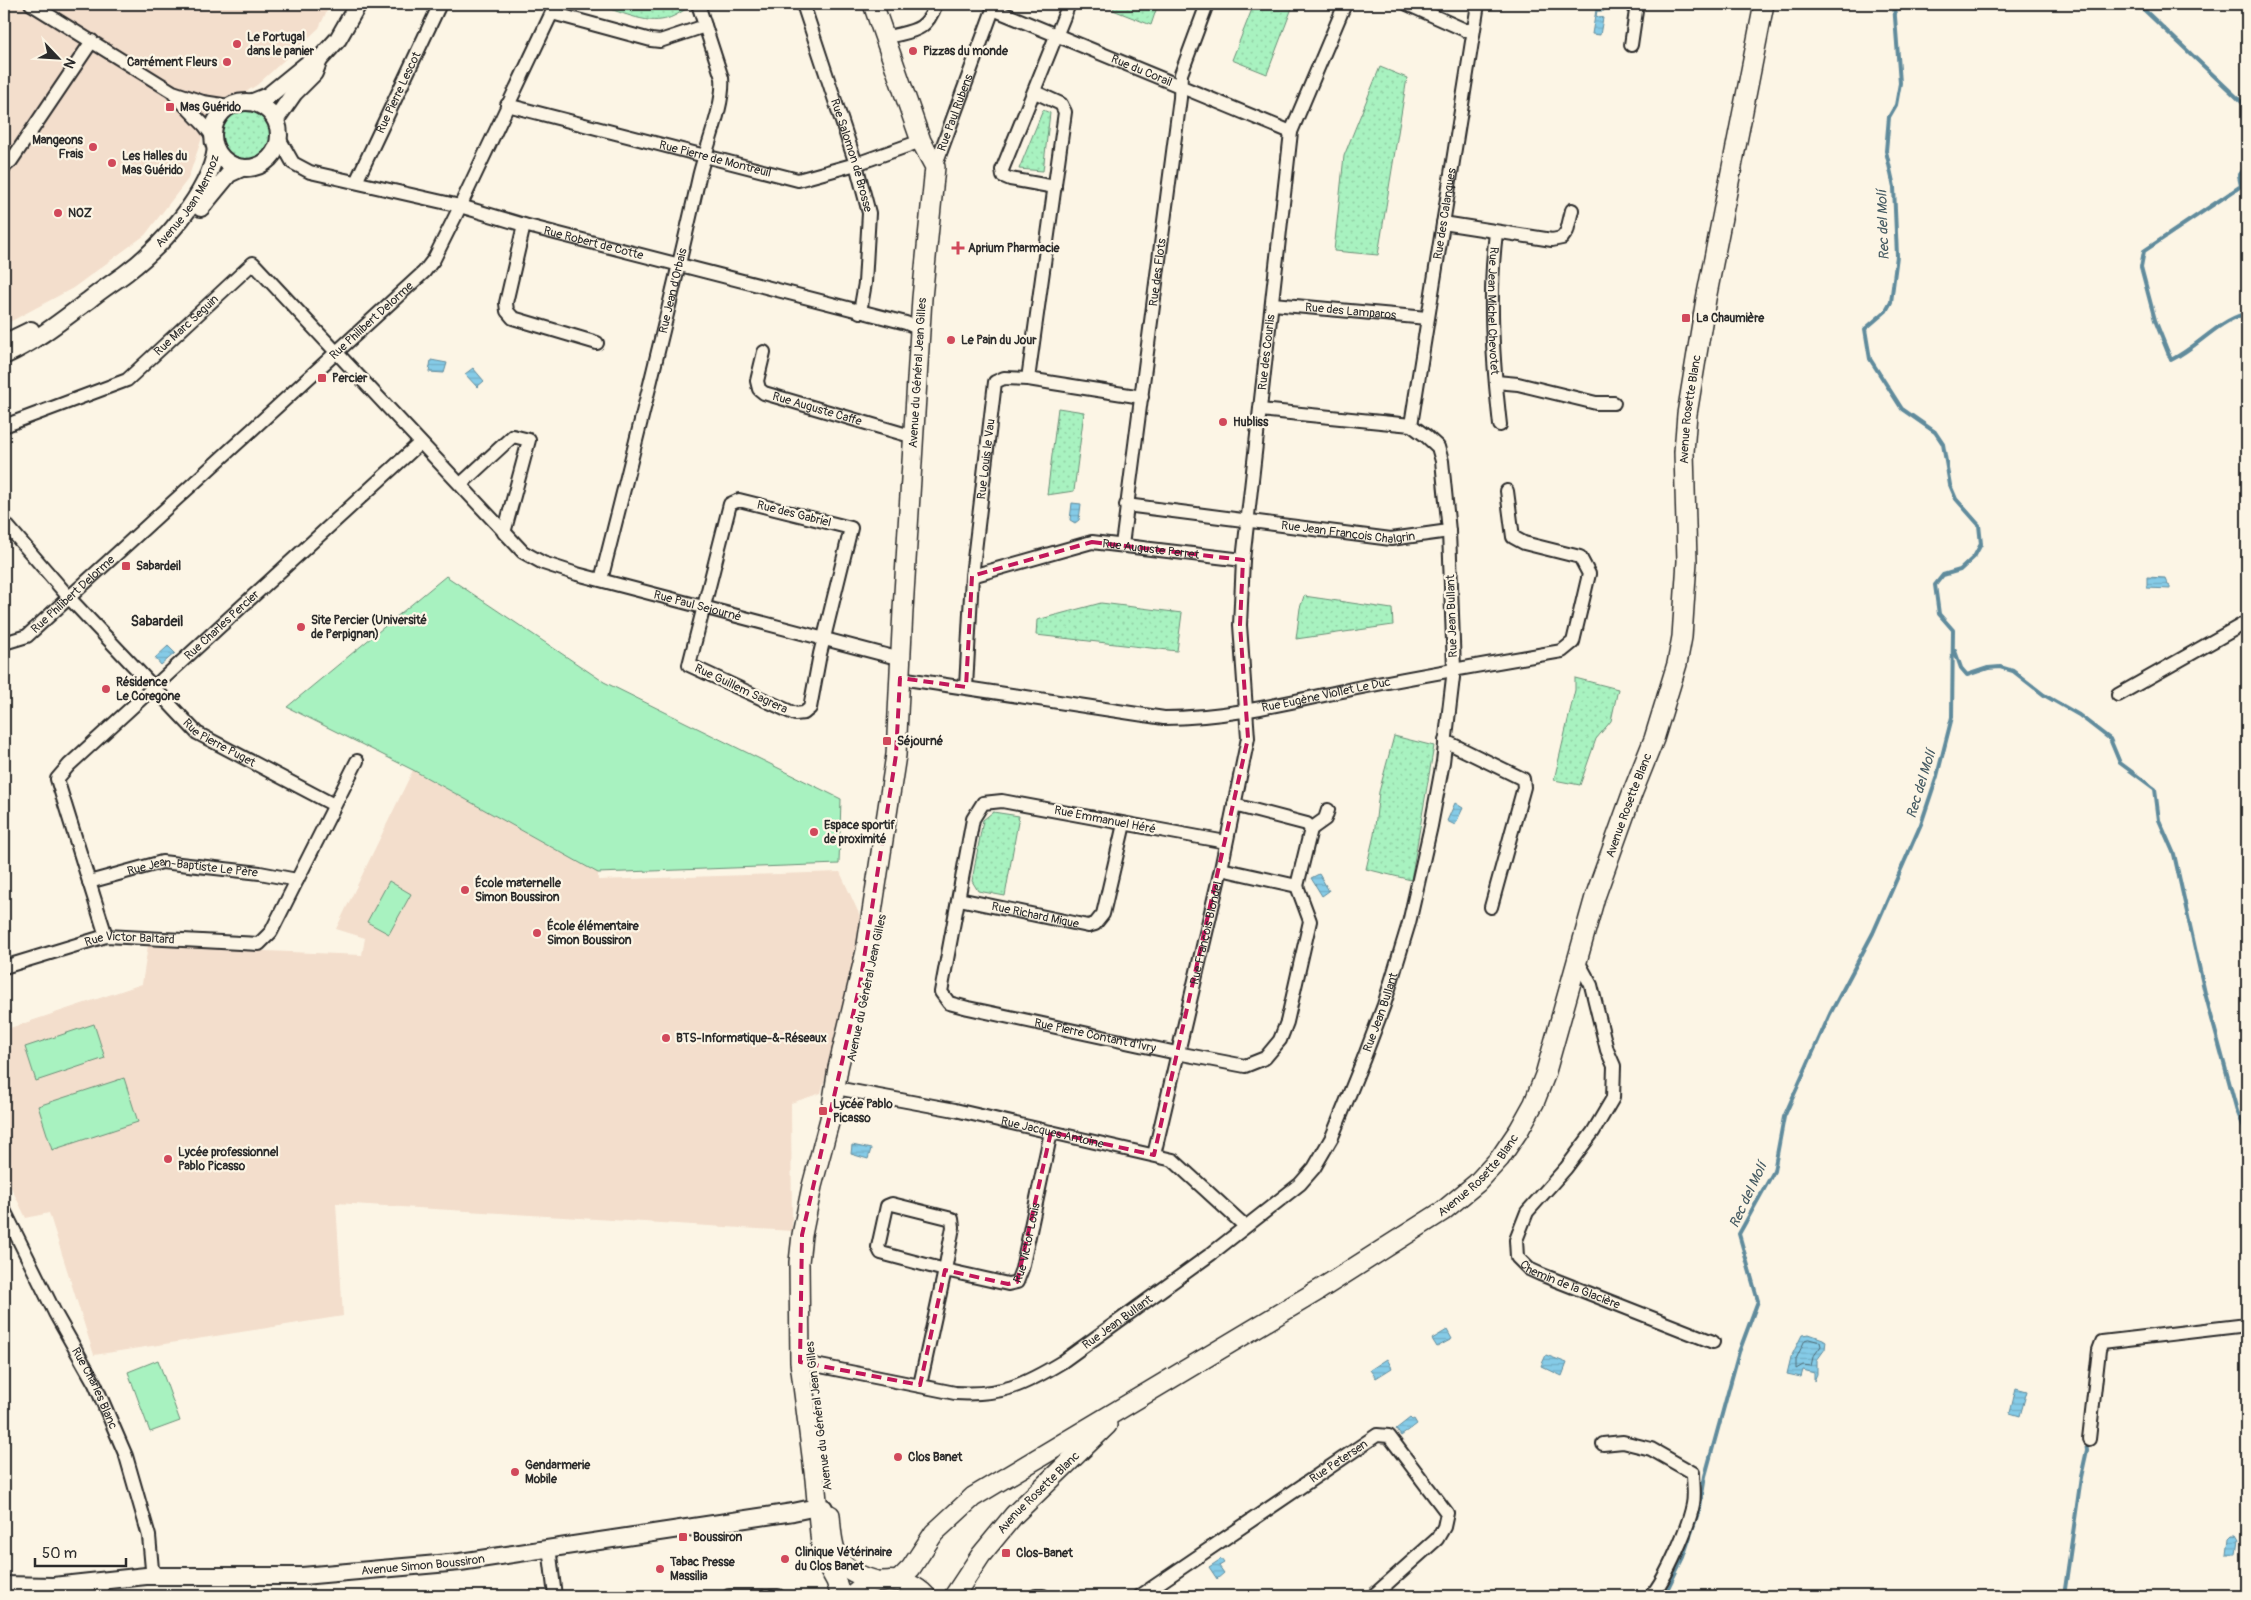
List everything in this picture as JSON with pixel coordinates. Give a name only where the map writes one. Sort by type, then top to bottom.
[{"type":"main road","points":[[873,4],[921,140],[935,167]]},
{"type":"main road","name":"Avenue Rosette Blanc","points":[[887,1581],[972,1496],[1134,1401],[1410,1234],[1443,1211],[1477,1183],[1500,1158],[1519,1130],[1534,1103],[1546,1075],[1595,897],[1654,739],[1677,664],[1682,637],[1686,578],[1684,452],[1687,414],[1706,299],[1764,4]]},
{"type":"main road","name":"Avenue du Général Jean Gilles","points":[[841,1596],[836,1581],[824,1559],[817,1507],[798,1304],[802,1235],[843,1089],[838,1068],[866,951],[896,755],[920,329],[935,167]]},
{"type":"main road","name":"Avenue du Général Jean Gilles","points":[[805,1363],[836,1553],[844,1567],[857,1576],[912,1586],[926,1596]]},
{"type":"main road","name":"Avenue Rosette Blanc","points":[[954,1596],[981,1555],[1027,1501],[1102,1428],[1134,1401]]},
{"type":"main road","points":[[850,1596],[864,1586],[887,1581]]},
{"type":"street","points":[[31,4],[173,92],[204,124],[222,158],[231,165],[242,168],[257,166],[270,159],[280,140],[276,119],[262,105],[253,102]]},
{"type":"street","points":[[276,119],[294,93],[314,73],[319,60],[338,39],[358,4]]},
{"type":"street","name":"Rue Pierre Lescot","points":[[356,182],[417,58],[440,4]]},
{"type":"street","name":"Rue Jean d'Orbais","points":[[601,580],[680,265],[704,156],[723,90],[698,4]]},
{"type":"street","name":"Rue Salomon de Brosse","points":[[803,4],[856,164],[868,213],[865,283],[860,312]]},
{"type":"street","points":[[885,38],[922,28],[931,16],[936,4]]},
{"type":"street","points":[[1055,187],[1010,179],[1003,176],[1002,170],[1069,4]]},
{"type":"street","name":"Rue des Flots","points":[[1122,545],[1180,98],[1180,74],[1207,4]]},
{"type":"street","name":"Rue des Courlis","points":[[1247,711],[1240,625],[1243,560],[1291,132],[1345,4]]},
{"type":"street","points":[[1407,4],[1465,30],[1473,30]]},
{"type":"street","name":"Rue des Calanques","points":[[1411,425],[1426,318],[1443,223],[1477,4]]},
{"type":"street","points":[[1631,45],[1637,4]]},
{"type":"street","name":"Rue du Corail","points":[[994,6],[1056,35],[1291,132]]},
{"type":"street","name":"Rue Paul Rubens","points":[[935,167],[994,6]]},
{"type":"street","points":[[554,8],[651,40],[660,41],[705,26]]},
{"type":"street","name":"Rue Philibert Delorme","points":[[4,643],[27,636],[424,272],[434,259],[554,8]]},
{"type":"street","points":[[4,167],[11,162],[92,41]]},
{"type":"street","points":[[214,143],[217,119],[229,106],[237,103],[253,102],[268,96],[311,61],[319,60]]},
{"type":"street","points":[[173,92],[203,102],[229,106]]},
{"type":"street","points":[[1028,379],[1065,112],[1061,104],[1035,92]]},
{"type":"street","name":"Rue Pierre de Montreuil","points":[[508,105],[798,180],[856,164],[921,140]]},
{"type":"street","name":"Rue Robert de Cotte","points":[[280,140],[293,163],[310,172],[460,206],[524,225],[920,329]]},
{"type":"street","name":"Avenue Jean Mermoz","points":[[4,356],[46,334],[127,272],[152,250],[202,189],[214,163],[214,143]]},
{"type":"street","name":"Avenue Jean Mermoz","points":[[152,250],[175,236],[193,218],[229,174],[242,168]]},
{"type":"street","points":[[1496,233],[1552,240],[1562,238],[1567,231],[1572,210]]},
{"type":"street","name":"Rue Jean Michel Chevotet","points":[[1443,223],[1496,233],[1492,265],[1496,382],[1500,424]]},
{"type":"street","points":[[524,225],[506,303],[507,311],[513,318],[597,343]]},
{"type":"street","name":"Rue Marc Seguin","points":[[4,426],[127,380],[253,263],[337,350]]},
{"type":"street","name":"Avenue Jean Mermoz","points":[[8,342],[91,298]]},
{"type":"street","name":"Rue des Lamparos","points":[[1273,304],[1426,318]]},
{"type":"street","name":"Rue Paul Sejourné","points":[[337,350],[504,533],[524,552],[544,563],[601,580],[901,659]]},
{"type":"street","name":"Rue Auguste Caffe","points":[[764,352],[757,381],[759,389],[764,393],[914,437]]},
{"type":"street","name":"Rue Louis le Vau","points":[[966,687],[972,576],[995,382],[1004,378],[1028,379],[1142,397]]},
{"type":"street","name":"Rue Jean Michel Chevotet","points":[[1496,382],[1518,384],[1596,403],[1614,403]]},
{"type":"street","points":[[1260,410],[1411,425]]},
{"type":"street","name":"Rue Jean Bullant","points":[[805,1363],[956,1393],[978,1394],[999,1392],[1029,1382],[1062,1362],[1211,1254],[1300,1184],[1314,1168],[1332,1137],[1384,1005],[1409,923],[1431,826],[1445,740],[1454,669],[1449,531],[1442,461],[1438,447],[1411,425]]},
{"type":"street","points":[[461,484],[513,436],[529,440],[504,533]]},
{"type":"street","name":"Rue Charles Percier","points":[[106,936],[57,780],[69,764],[420,443]]},
{"type":"street","name":"Rue Eugène Viollet Le Duc","points":[[900,678],[1164,718],[1198,718],[1247,711],[1454,669],[1562,651],[1573,642],[1589,574],[1580,557],[1524,543],[1513,537],[1507,492]]},
{"type":"street","name":"Rue des Gabriel","points":[[704,607],[730,504],[739,500],[851,528],[824,638]]},
{"type":"street","points":[[1126,505],[1248,520]]},
{"type":"street","name":"Rue Jean François Chalgrin","points":[[1248,520],[1391,539],[1449,531]]},
{"type":"street","name":"Rue Pierre Puget","points":[[4,522],[69,598],[197,733],[226,750],[334,805]]},
{"type":"street","name":"Rue Auguste Perret","points":[[972,576],[1092,542],[1243,560]]},
{"type":"street","name":"Rue Guillem Sagrera","points":[[704,607],[689,665],[795,714],[804,713],[810,708],[824,638]]},
{"type":"street","points":[[2118,695],[2247,622]]},
{"type":"street","name":"Rue François Blondel","points":[[1154,1155],[1234,805],[1248,738],[1247,711]]},
{"type":"street","points":[[1445,740],[1523,779],[1524,787],[1492,907]]},
{"type":"street","points":[[297,880],[357,760]]},
{"type":"street","name":"Rue Emmanuel Héré","points":[[983,803],[1002,801],[1226,842]]},
{"type":"street","name":"Rue Pierre Contant d'Ivry","points":[[983,803],[973,818],[959,899],[940,986],[940,992],[949,1002],[1176,1053],[1245,1066],[1265,1058],[1280,1040],[1288,1022],[1310,921],[1297,886]]},
{"type":"street","points":[[1234,805],[1307,824],[1311,829]]},
{"type":"street","points":[[1220,869],[1297,886],[1311,829],[1326,819],[1328,810]]},
{"type":"street","name":"Rue Richard Mique","points":[[959,899],[1088,926],[1095,924],[1104,914],[1124,824]]},
{"type":"street","name":"Rue Jean-Baptiste Le Père","points":[[89,882],[162,862],[260,873],[297,880]]},
{"type":"street","name":"Rue Victor Baltard","points":[[4,967],[106,936],[259,944],[271,932],[297,880]]},
{"type":"street","name":"Chemin de la Glacière","points":[[1578,961],[1591,985],[1606,1050],[1614,1066],[1613,1098],[1594,1132],[1566,1168],[1527,1212],[1516,1240],[1517,1257],[1529,1268],[1540,1274],[1713,1342]]},
{"type":"street","name":"Rue Jacques Antoine","points":[[843,1089],[955,1110],[1173,1160],[1245,1226]]},
{"type":"street","name":"Rue Victor Louis","points":[[945,1270],[1008,1284],[1017,1282],[1022,1269],[1051,1132]]},
{"type":"street","points":[[920,1385],[945,1270],[954,1227],[952,1219],[892,1204],[887,1206],[878,1247],[881,1253],[945,1270]]},
{"type":"street","name":"Rue Charles Blanc","points":[[4,1210],[55,1313],[95,1384],[126,1456],[149,1536],[152,1569],[158,1576]]},
{"type":"street","points":[[2089,1438],[2099,1350],[2102,1342],[2247,1325]]},
{"type":"street","name":"Rue Petersen","points":[[1140,1596],[1377,1435],[1390,1436],[1447,1513],[1444,1527],[1437,1539],[1373,1596]]},
{"type":"street","points":[[1603,1444],[1623,1442],[1650,1449],[1693,1473],[1693,1504],[1676,1552],[1657,1589],[1651,1596]]},
{"type":"street","points":[[817,1507],[824,1508],[830,1522]]},
{"type":"street","name":"Avenue Simon Boussiron","points":[[4,1586],[102,1589],[158,1576],[302,1576],[460,1562],[817,1507]]},
{"type":"street","points":[[549,1547],[555,1596]]},
{"type":"street","points":[[729,1596],[778,1596]]},
{"type":"street","points":[[1036,1596],[1043,1596]]},
{"type":"highlighted area","points":[[1092,542],[1243,560],[1240,625],[1248,738],[1154,1155],[1051,1132],[1017,1282],[1008,1284],[945,1270],[920,1385],[800,1362],[802,1235],[860,984],[896,755],[900,678],[966,687],[972,576]]},
{"type":"shaded area","points":[[4,4],[330,4],[319,28],[257,85],[210,114],[188,179],[145,235],[73,288],[4,325]]},
{"type":"shaded area","points":[[413,770],[598,873],[598,880],[840,872],[866,929],[821,1093],[791,1103],[792,1231],[336,1203],[343,1316],[94,1355],[49,1213],[26,1218],[4,1173],[4,1030],[142,984],[148,946],[362,955],[365,938],[336,929]]},
{"type":"green space","points":[[595,4],[684,4],[686,9],[668,19],[653,20],[637,18]]},
{"type":"green space","points":[[1116,4],[1158,4],[1151,25],[1113,10]]},
{"type":"green space","points":[[1254,4],[1281,4],[1292,8],[1267,74],[1232,60]]},
{"type":"green space","points":[[1380,67],[1407,78],[1378,255],[1334,251],[1344,156]]},
{"type":"green space","points":[[242,109],[252,109],[261,113],[269,121],[273,135],[269,149],[261,157],[252,161],[242,161],[233,157],[225,149],[221,140],[221,130],[225,121],[233,113]]},
{"type":"green space","points":[[1043,110],[1050,113],[1043,171],[1019,169]]},
{"type":"green space","points":[[1058,408],[1084,412],[1074,491],[1047,495]]},
{"type":"green space","points":[[446,576],[604,682],[841,799],[839,864],[598,873],[413,770],[287,707]]},
{"type":"green space","points":[[1304,596],[1392,609],[1393,625],[1296,639],[1300,608]]},
{"type":"green space","points":[[1101,603],[1182,613],[1177,651],[1036,635],[1037,620]]},
{"type":"green space","points":[[1575,678],[1618,689],[1611,721],[1596,739],[1580,785],[1554,780],[1575,690]]},
{"type":"green space","points":[[1394,736],[1434,746],[1411,880],[1366,869],[1374,835],[1379,792]]},
{"type":"green space","points":[[993,812],[1019,816],[1005,896],[978,891],[972,881],[983,820]]},
{"type":"green space","points":[[389,881],[411,894],[389,934],[367,922]]},
{"type":"green space","points":[[94,1024],[105,1058],[36,1081],[25,1047]]},
{"type":"green space","points":[[124,1078],[138,1122],[52,1150],[38,1106]]},
{"type":"green space","points":[[158,1360],[180,1421],[150,1432],[128,1372]]},
{"type":"water","points":[[1597,4],[1605,4],[1604,11],[1597,11],[1596,16],[1603,18],[1600,35],[1592,34]]},
{"type":"water","points":[[431,360],[447,363],[444,373],[429,372]]},
{"type":"water","points":[[473,368],[484,381],[477,387],[465,374]]},
{"type":"water","points":[[1072,503],[1081,504],[1079,520],[1075,523],[1070,520]]},
{"type":"water","points":[[2147,577],[2165,578],[2170,589],[2147,588]]},
{"type":"water","points":[[168,646],[175,653],[161,665],[155,658]]},
{"type":"water","points":[[1455,803],[1463,808],[1455,825],[1447,821]]},
{"type":"water","points":[[1319,874],[1329,891],[1322,896],[1311,878]]},
{"type":"water","points":[[852,1145],[871,1149],[868,1159],[851,1154]]},
{"type":"water","points":[[1447,1330],[1452,1339],[1437,1347],[1432,1339]]},
{"type":"water","points":[[1809,1334],[1826,1341],[1825,1349],[1817,1360],[1817,1374],[1814,1381],[1814,1373],[1803,1370],[1801,1377],[1787,1374],[1791,1357],[1802,1335]]},
{"type":"water","points":[[1546,1355],[1567,1363],[1562,1376],[1541,1366]]},
{"type":"water","points":[[1387,1359],[1392,1368],[1376,1378],[1370,1370]]},
{"type":"water","points":[[2016,1388],[2027,1391],[2020,1416],[2010,1413]]},
{"type":"water","points":[[1410,1418],[1414,1419],[1417,1424],[1401,1436],[1396,1429]]},
{"type":"water","points":[[2231,1534],[2235,1534],[2238,1539],[2236,1554],[2226,1554],[2228,1537]]},
{"type":"water","points":[[1221,1559],[1224,1563],[1219,1566],[1224,1573],[1217,1579],[1209,1567]]},
{"type":"waterway","name":"Rec del Molí","points":[[1664,1596],[1683,1557],[1700,1507],[1705,1476],[1739,1352],[1758,1301],[1739,1234],[1774,1171],[1784,1117],[1830,1014],[1873,933],[1921,824],[1937,776],[1952,717],[1953,630],[1939,614],[1935,585],[1943,575],[1960,570],[1974,557],[1981,544],[1979,525],[1956,499],[1950,485],[1943,444],[1935,432],[1902,409],[1870,359],[1865,329],[1886,311],[1891,302],[1897,256],[1894,187],[1886,151],[1889,117],[1896,105],[1900,83],[1894,4]]},
{"type":"waterway","points":[[2138,4],[2247,107]]},
{"type":"waterway","points":[[2247,165],[2239,176],[2241,186],[2144,251],[2141,267],[2155,320],[2171,360],[2191,348],[2225,322],[2247,313]]},
{"type":"waterway","points":[[1955,651],[1961,668],[1967,675],[1988,668],[2000,667],[2013,671],[2044,695],[2079,715],[2110,739],[2120,763],[2155,789],[2159,820],[2174,854],[2205,993],[2237,1111],[2247,1134]]},
{"type":"waterway","points":[[2064,1596],[2081,1477],[2087,1450],[2086,1440]]},
{"type":"place","name":"Le Portugal dans le panier","points":[[237,44]]},
{"type":"place","name":"Pizzas du monde","points":[[913,51]]},
{"type":"place","name":"Carrément Fleurs","points":[[227,62]]},
{"type":"place","name":"Mas Guérido","points":[[170,107]]},
{"type":"place","name":"Mangeons Frais","points":[[93,147]]},
{"type":"place","name":"Les Halles du Mas Guérido","points":[[112,163]]},
{"type":"place","name":"NOZ","points":[[58,213]]},
{"type":"place","name":"Aprium Pharmacie","points":[[958,248]]},
{"type":"place","name":"La Chaumière","points":[[1686,318]]},
{"type":"place","name":"Le Pain du Jour","points":[[951,340]]},
{"type":"place","name":"Percier","points":[[322,378]]},
{"type":"place","name":"Hubliss","points":[[1223,422]]},
{"type":"place","name":"Sabardeil","points":[[126,566]]},
{"type":"place","name":"Site Percier (Université de Perpignan)","points":[[301,627]]},
{"type":"place","name":"Résidence Le Coregone","points":[[106,689]]},
{"type":"place","name":"Séjourné","points":[[887,741]]},
{"type":"place","name":"Espace sportif de proximité","points":[[814,832]]},
{"type":"place","name":"École maternelle Simon Boussiron","points":[[465,890]]},
{"type":"place","name":"École élémentaire Simon Boussiron","points":[[537,933]]},
{"type":"place","name":"BTS-Informatique-&-Réseaux","points":[[666,1038]]},
{"type":"place","name":"Lycée Pablo Picasso","points":[[823,1111]]},
{"type":"place","name":"Lycée professionnel Pablo Picasso","points":[[168,1159]]},
{"type":"place","name":"Clos Banet","points":[[898,1457]]},
{"type":"place","name":"Gendarmerie Mobile","points":[[515,1472]]},
{"type":"place","name":"Boussiron","points":[[683,1537]]},
{"type":"place","name":"Clos-Banet","points":[[1006,1553]]},
{"type":"place","name":"Clinique Vétérinaire du Clos Banet","points":[[785,1559]]},
{"type":"place","name":"Tabac Presse Massilia","points":[[660,1569]]},
{"type":"district","name":"Sabardeil","points":[[157,621]]}]
